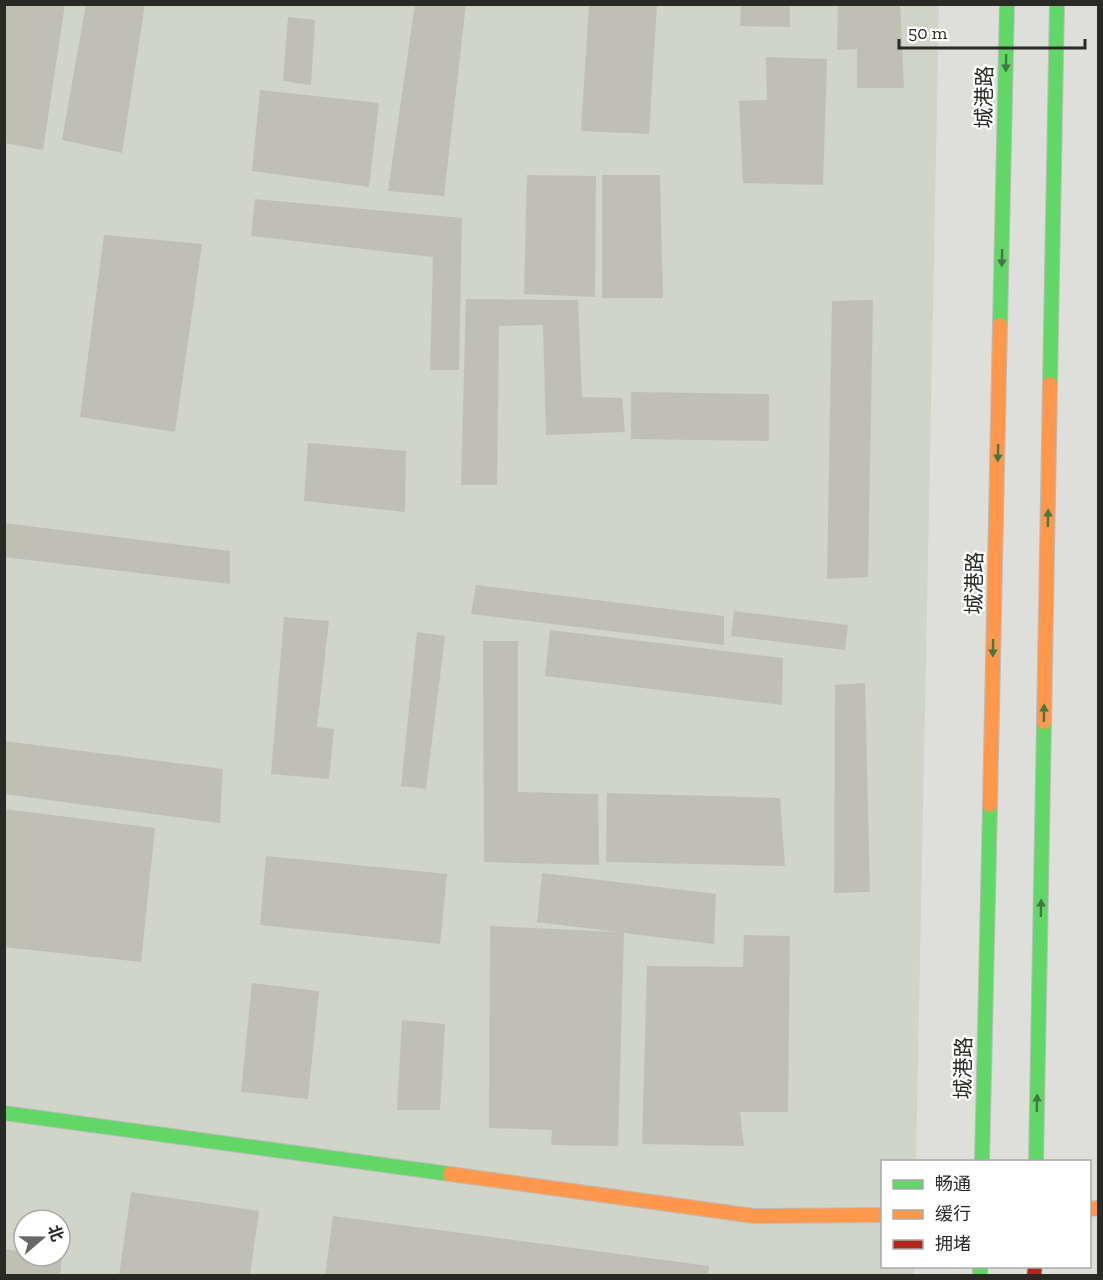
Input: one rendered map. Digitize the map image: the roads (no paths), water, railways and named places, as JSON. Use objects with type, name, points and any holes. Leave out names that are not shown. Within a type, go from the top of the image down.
[{"type":"main road","name":"城港路","points":[[982,1160],[1008,4]]},
{"type":"main road","points":[[1036,1160],[1057,4]]},
{"type":"main road","points":[[4,1113],[754,1216],[881,1215]]}]
